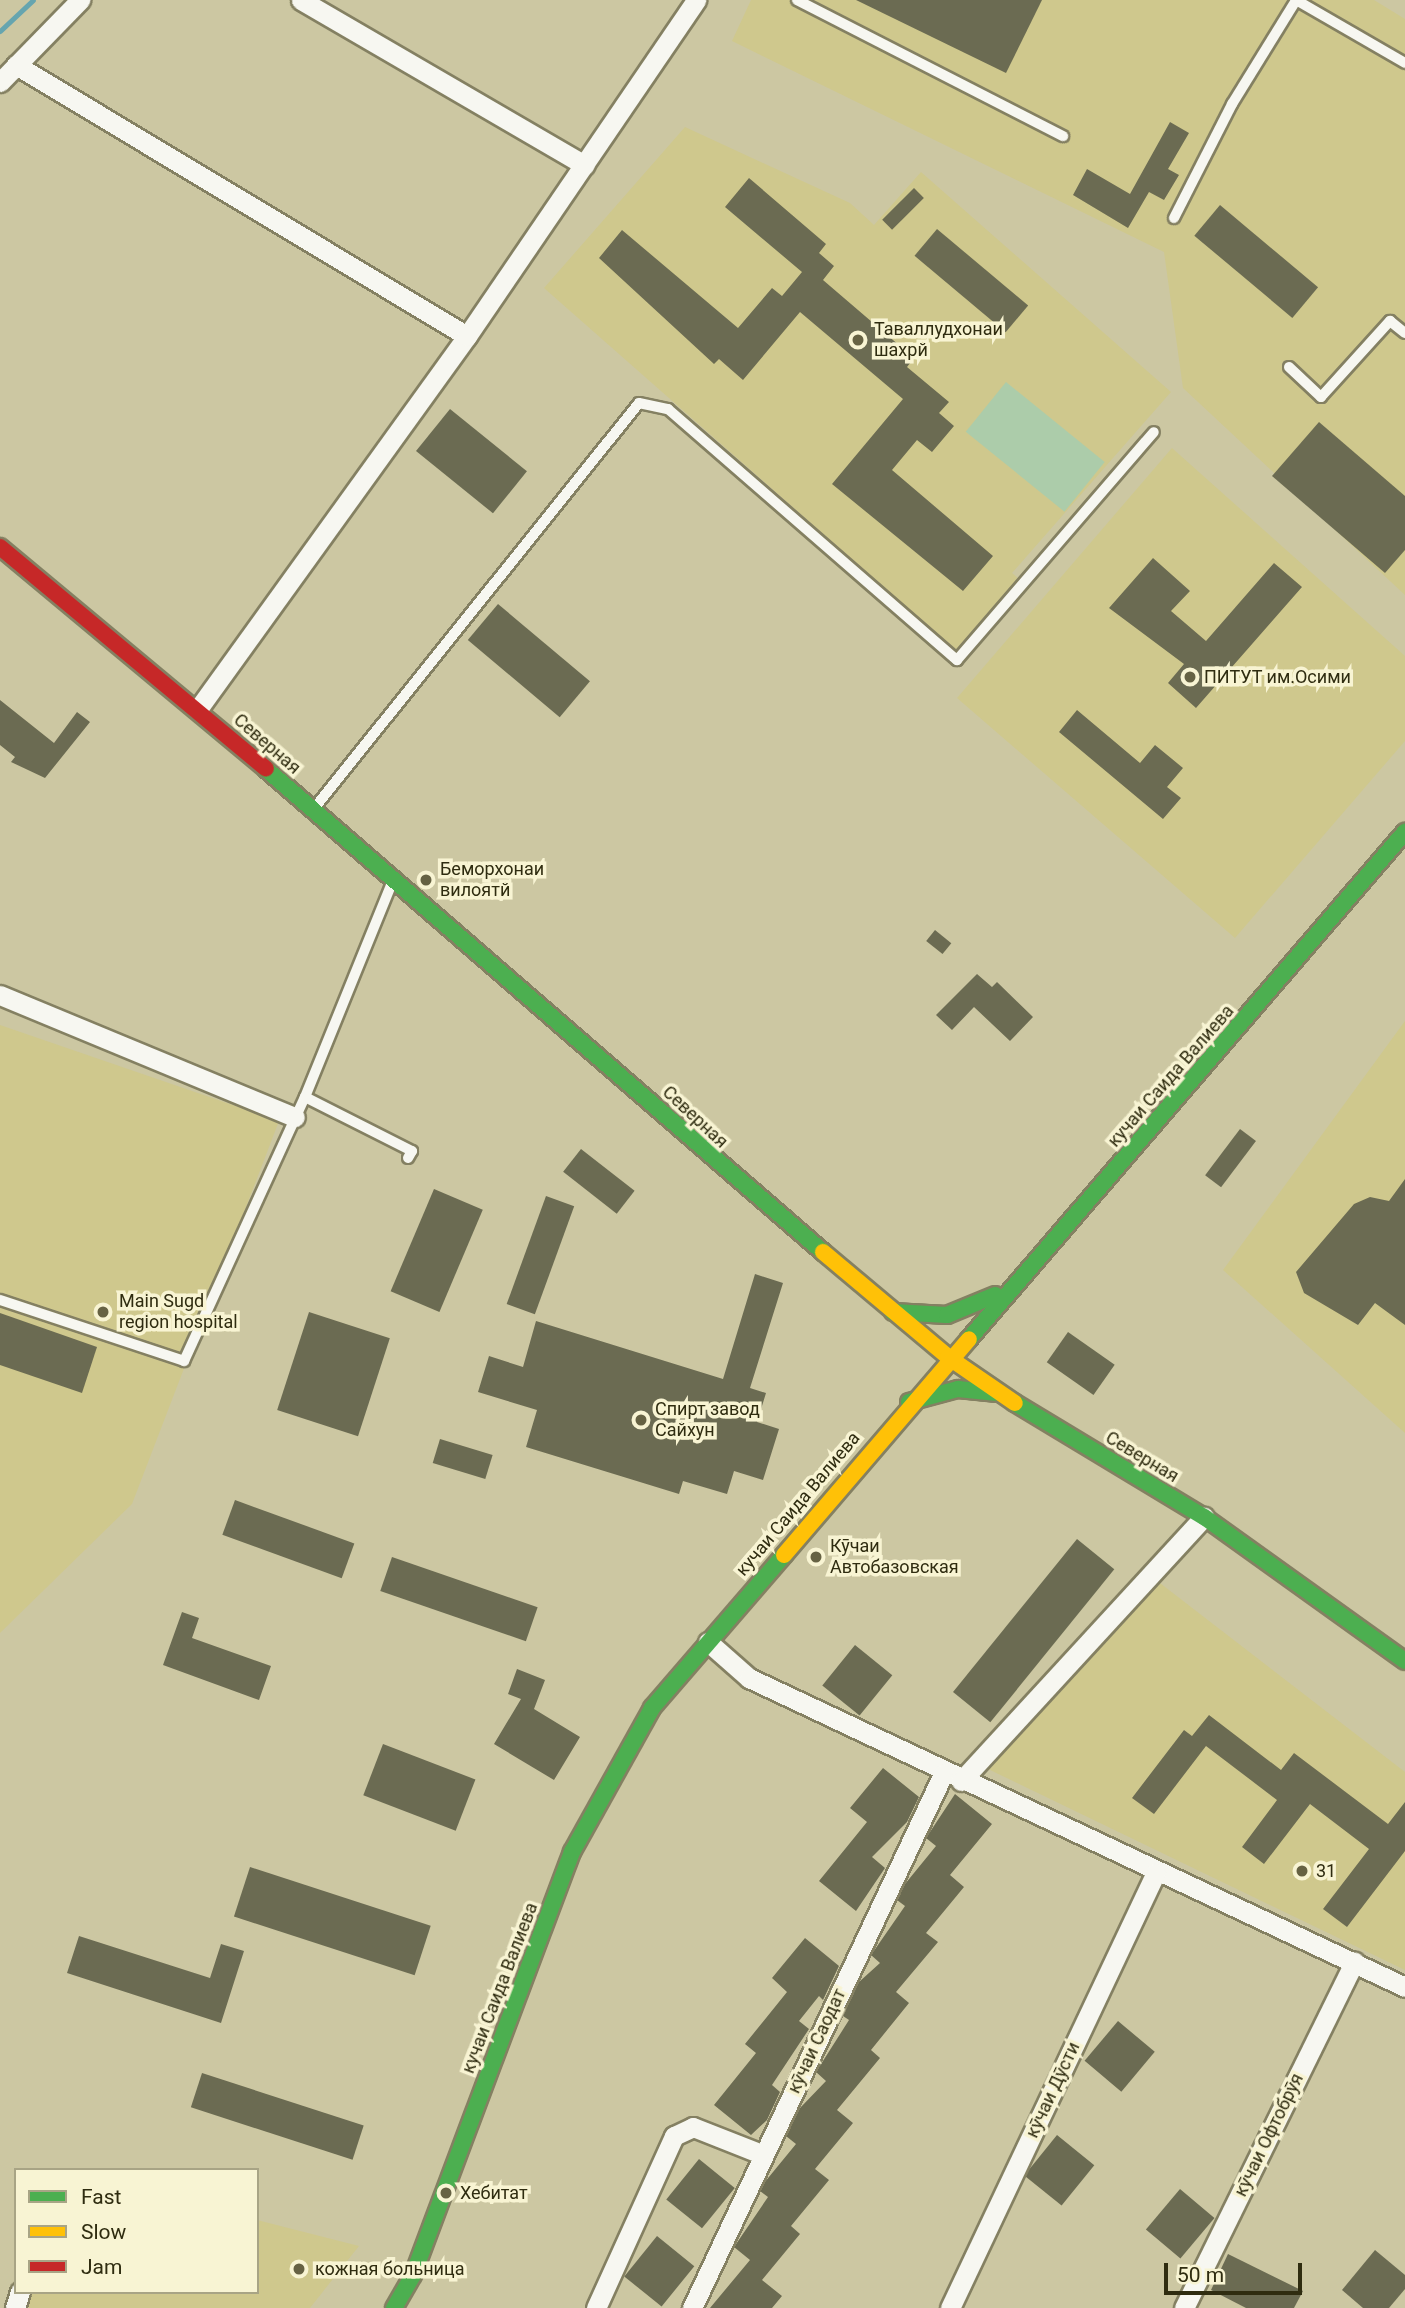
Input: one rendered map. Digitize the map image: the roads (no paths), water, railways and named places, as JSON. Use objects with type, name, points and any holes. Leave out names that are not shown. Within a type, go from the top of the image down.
[{"type":"main road","name":"Северная","points":[[0,547],[198,709],[395,877],[948,1357],[1000,1394],[1204,1517],[1405,1661]]},
{"type":"main road","name":"кучаи Саида Валиева","points":[[394,2308],[413,2275],[572,1852],[652,1708],[909,1402],[1405,832]]},
{"type":"main road","points":[[893,1312],[959,1313],[1010,1287]]},
{"type":"main road","points":[[909,1402],[958,1389],[1000,1394]]},
{"type":"street","points":[[0,82],[80,0]]},
{"type":"street","points":[[301,0],[584,165]]},
{"type":"street","points":[[198,709],[467,336],[692,2]]},
{"type":"street","points":[[16,65],[467,336]]},
{"type":"street","points":[[0,995],[295,1118]]},
{"type":"street","name":"кӯчаи Саодат","points":[[692,2308],[764,2155],[952,1777],[1204,1517]]},
{"type":"street","points":[[708,1642],[749,1678],[952,1777],[1405,1987]]},
{"type":"street","name":"кӯчаи Дӯсти","points":[[950,2308],[1156,1873]]},
{"type":"street","name":"кӯчаи Офтобрӯя","points":[[1184,2308],[1354,1962]]},
{"type":"street","points":[[596,2308],[674,2136],[693,2127],[764,2155]]},
{"type":"lane","points":[[797,0],[1063,136]]},
{"type":"lane","points":[[1174,218],[1232,104],[1295,1],[1405,63]]},
{"type":"lane","points":[[1289,367],[1321,397],[1391,321],[1405,333]]},
{"type":"lane","points":[[313,809],[639,403],[668,409],[957,660],[1154,432]]},
{"type":"lane","points":[[0,1300],[184,1361],[305,1097],[395,877]]},
{"type":"lane","points":[[305,1097],[412,1151],[408,1158]]},
{"type":"waterway","points":[[0,31],[33,0]]},
{"type":"place","name":"Таваллудхонаи шахрй","points":[[858,340]]},
{"type":"place","name":"ПИТУТ им.Осими","points":[[1190,677]]},
{"type":"place","name":"Беморхонаи вилоятй","points":[[426,880]]},
{"type":"place","name":"Main Sugd region hospital","points":[[103,1312]]},
{"type":"place","name":"Спирт завод Сайхун","points":[[641,1420]]},
{"type":"place","name":"Кӯчаи Автобазовская","points":[[816,1557]]},
{"type":"place","name":"31","points":[[1302,1871]]},
{"type":"place","name":"Хебитат","points":[[446,2193]]},
{"type":"place","name":"кожная больница","points":[[299,2269]]}]
